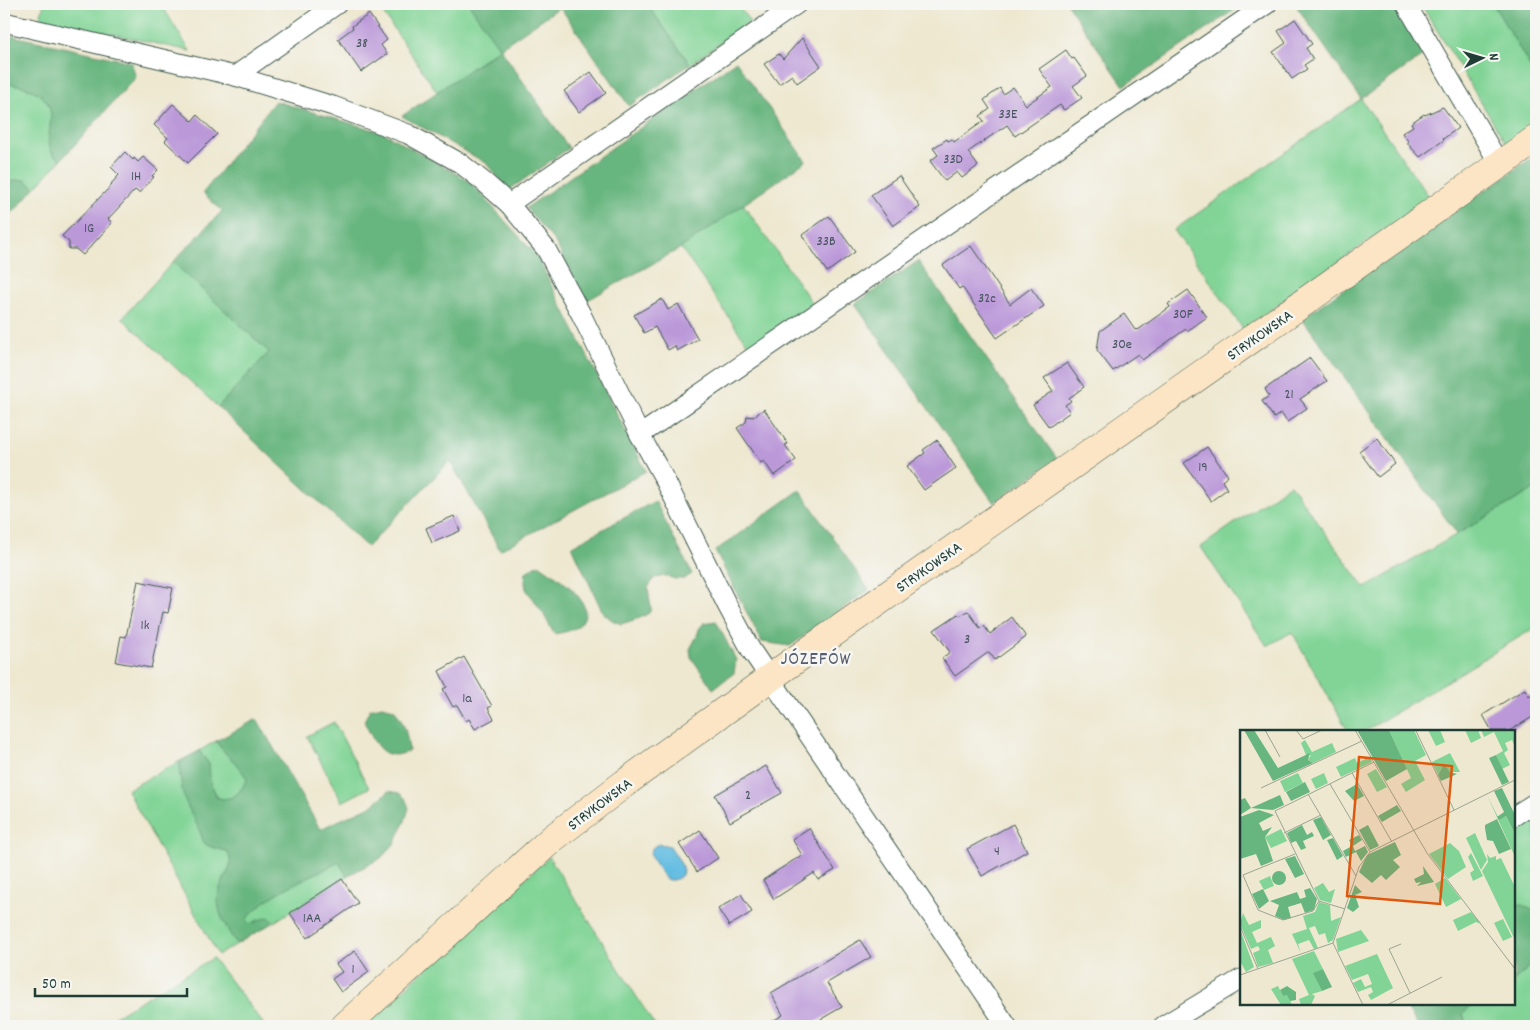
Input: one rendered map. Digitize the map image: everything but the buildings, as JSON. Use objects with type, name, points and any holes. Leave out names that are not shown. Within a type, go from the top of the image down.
[{"type":"street","points":[[235,76],[337,4]]},
{"type":"street","points":[[509,204],[797,4]]},
{"type":"street","points":[[640,435],[1267,4]]},
{"type":"street","points":[[1406,4],[1500,165]]},
{"type":"street","points":[[4,22],[235,76],[333,106],[408,134],[460,163],[509,204],[546,249],[582,314],[640,435],[751,650],[1007,1026]]},
{"type":"street","name":"STRYKOWSKA","points":[[345,1026],[553,838],[625,783],[771,677],[1536,139]]},
{"type":"street","points":[[1515,815],[1536,802]]},
{"type":"street","points":[[1163,1026],[1240,980]]},
{"type":"green space","points":[[44,4],[161,4],[190,51],[40,18]]},
{"type":"green space","points":[[377,4],[469,4],[500,48],[437,92]]},
{"type":"green space","points":[[469,4],[558,4],[560,6],[564,4],[647,4],[690,64],[629,106],[560,7],[500,48],[569,148],[509,190],[486,163],[402,116],[500,49]]},
{"type":"green space","points":[[647,4],[737,4],[750,22],[690,64]]},
{"type":"green space","points":[[1067,4],[1243,4],[1124,86]]},
{"type":"green space","points":[[1295,4],[1393,4],[1424,55],[1361,99]]},
{"type":"green space","points":[[1421,4],[1493,4],[1536,76],[1536,125],[1507,145]]},
{"type":"green space","points":[[1493,4],[1536,4],[1536,76]]},
{"type":"green space","points":[[4,34],[131,62],[136,77],[61,160],[50,148],[51,116],[50,108],[46,101],[35,91],[4,83]]},
{"type":"green space","points":[[736,61],[806,161],[681,248],[586,301],[555,242],[526,208]]},
{"type":"green space","points":[[4,83],[35,91],[46,101],[50,108],[50,148],[61,160],[35,188],[25,180],[9,182],[4,186]]},
{"type":"green space","points":[[1361,99],[1430,198],[1243,329],[1174,230]]},
{"type":"green space","points":[[275,101],[384,133],[469,181],[536,255],[646,471],[500,550],[450,461],[367,547],[218,407],[269,352],[173,262],[222,211],[203,193]]},
{"type":"green space","points":[[1536,155],[1536,488],[1457,534],[1302,318]]},
{"type":"green space","points":[[25,180],[35,188],[4,222],[4,186],[8,182]]},
{"type":"green space","points":[[743,204],[813,304],[750,348],[681,248]]},
{"type":"green space","points":[[918,261],[1057,459],[994,503],[855,304]]},
{"type":"green space","points":[[173,262],[269,352],[218,407],[122,318]]},
{"type":"green space","points":[[1290,484],[1365,588],[1536,488],[1536,627],[1367,730],[1347,730],[1292,632],[1267,646],[1201,547]]},
{"type":"green space","points":[[800,490],[869,590],[790,646],[762,642],[715,551]]},
{"type":"green space","points":[[655,501],[692,574],[684,579],[666,576],[654,578],[648,588],[651,609],[649,613],[621,624],[603,613],[572,546]]},
{"type":"green space","points":[[539,564],[570,587],[582,603],[585,610],[584,618],[575,628],[554,634],[543,613],[526,589],[526,572]]},
{"type":"green space","points":[[716,621],[736,660],[734,673],[713,689],[691,657],[690,649],[699,629],[704,623]]},
{"type":"green space","points":[[382,706],[394,709],[398,715],[405,729],[409,751],[392,755],[386,753],[380,749],[371,736],[364,721],[370,709]]},
{"type":"green space","points":[[257,719],[320,829],[371,806],[389,791],[399,793],[405,798],[409,808],[395,843],[381,858],[347,876],[339,862],[276,894],[264,902],[246,920],[250,924],[267,917],[274,922],[237,944],[220,913],[218,899],[219,892],[230,867],[230,857],[227,851],[204,843],[182,790],[180,761],[199,751],[209,764],[210,782],[217,798],[223,799],[236,795],[247,779],[216,741]]},
{"type":"green space","points":[[334,722],[369,788],[342,802],[307,736]]},
{"type":"green space","points":[[216,741],[247,779],[236,795],[224,799],[218,798],[210,782],[209,764],[199,751]]},
{"type":"green space","points":[[180,761],[180,777],[204,842],[211,847],[227,851],[230,857],[230,867],[219,892],[218,899],[220,913],[237,944],[218,955],[127,790]]},
{"type":"green space","points":[[1536,815],[1536,914],[1528,907],[1515,903],[1515,827]]},
{"type":"green space","points":[[549,857],[655,1026],[363,1026]]},
{"type":"green space","points":[[339,862],[347,876],[274,922],[270,918],[258,920],[250,924],[246,920],[255,910],[276,894]]},
{"type":"green space","points":[[1515,903],[1528,907],[1536,914],[1536,959],[1534,963],[1515,979]]},
{"type":"green space","points":[[213,958],[265,1026],[98,1026]]},
{"type":"green space","points":[[1536,959],[1536,1026],[1467,1026],[1463,1014],[1472,1005],[1515,1005],[1515,979],[1534,963]]},
{"type":"green space","points":[[1405,1005],[1472,1005],[1463,1014],[1467,1026],[1418,1026]]},
{"type":"water","points":[[660,844],[670,846],[681,864],[683,873],[681,877],[672,880],[666,879],[651,857],[650,851],[652,848]]},
{"type":"district","name":"JÓZEFÓW","points":[[816,657]]}]
